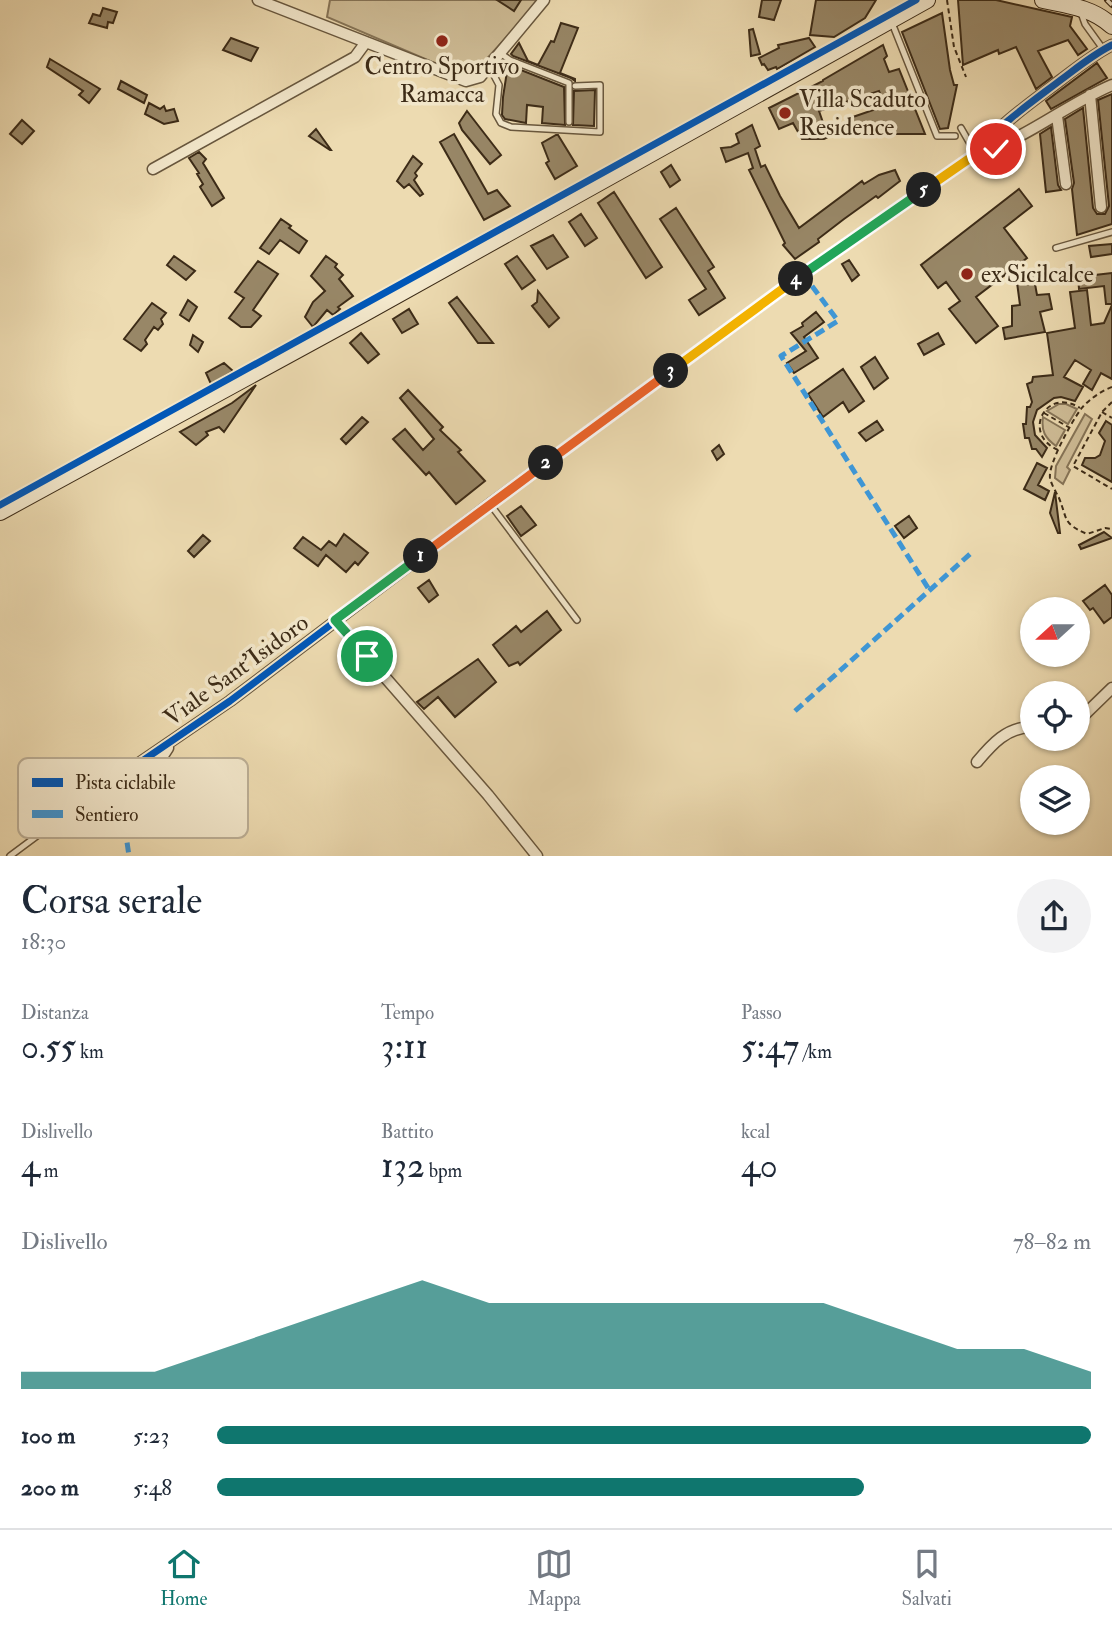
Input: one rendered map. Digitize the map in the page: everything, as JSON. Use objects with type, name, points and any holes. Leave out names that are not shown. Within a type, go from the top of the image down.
[{"type":"street","points":[[258,0],[466,81],[480,77],[544,0]]},
{"type":"street","points":[[0,512],[927,0]]},
{"type":"street","points":[[1043,0],[1079,7],[1097,14],[1112,26]]},
{"type":"street","points":[[153,169],[355,57],[366,43]]},
{"type":"street","name":"Viale Sant'Isidoro","points":[[147,758],[230,701],[490,504],[803,274],[976,154],[990,136],[1108,47]]},
{"type":"street","name":"Viale Sant'Isidoro","points":[[976,154],[996,149],[1112,85]]},
{"type":"street","points":[[1090,96],[1101,207]]},
{"type":"street","points":[[1032,102],[1045,121]]},
{"type":"street","points":[[1057,116],[1066,184]]},
{"type":"street","points":[[335,620],[488,795],[537,856]]},
{"type":"street","points":[[1090,709],[1112,688]]},
{"type":"street","points":[[977,762],[996,741],[1011,730],[1020,729]]},
{"type":"street","name":"Viale Sant'Isidoro","points":[[161,758],[175,739]]},
{"type":"lane","points":[[1079,7],[1085,23],[1108,47]]},
{"type":"lane","points":[[891,20],[937,136],[955,136]]},
{"type":"lane","points":[[500,53],[510,60],[569,83],[569,122]]},
{"type":"lane","points":[[489,66],[499,85],[496,114],[501,123],[511,127],[600,132],[600,85],[577,87]]},
{"type":"lane","points":[[961,128],[976,154]]},
{"type":"lane","points":[[1056,248],[1112,232]]},
{"type":"lane","points":[[490,504],[577,620]]},
{"type":"lane","points":[[10,856],[34,838]]},
{"type":"path","points":[[947,0],[954,47],[966,77]]},
{"type":"path","points":[[1112,387],[1081,408],[1053,462],[1050,477],[1061,504],[1063,518],[1087,534],[1105,528],[1112,529]]},
{"type":"path","points":[[1059,450],[1043,439],[1039,429],[1044,413],[1053,404],[1063,401],[1081,408]]},
{"type":"path","points":[[1112,402],[1102,412],[1073,466],[1112,489]]},
{"type":"path","points":[[1102,412],[1112,418]]},
{"type":"path","points":[[1044,413],[1071,428]]},
{"type":"shaded area","name":"Centro Sportivo Ramacca","points":[[330,0],[537,0],[472,75],[465,76],[327,17]]},
{"type":"shaded area","points":[[1059,404],[1077,409],[1068,424],[1047,411]]},
{"type":"shaded area","points":[[1085,414],[1092,419],[1067,467],[1070,470],[1063,484],[1055,478],[1056,466]]},
{"type":"shaded area","points":[[1043,417],[1065,430],[1056,446],[1045,434]]},
{"type":"building","points":[[497,0],[521,0],[514,11]]},
{"type":"building","points":[[762,0],[781,0],[774,20],[759,17]]},
{"type":"building","points":[[816,0],[876,0],[865,18],[834,37],[810,35]]},
{"type":"building","points":[[958,0],[996,0],[1072,17],[1070,26],[1087,49],[1078,55],[1068,40],[1038,51],[1052,77],[1036,89],[1016,47],[999,54],[998,50],[963,65]]},
{"type":"building","points":[[103,8],[117,12],[113,23],[108,22],[107,28],[89,23],[93,14],[100,16]]},
{"type":"building","points":[[942,13],[950,70],[954,85],[957,85],[948,128],[940,129],[902,32]]},
{"type":"building","points":[[561,23],[578,28],[560,73],[575,81],[511,54],[519,43],[528,61],[538,65],[551,41],[554,42]]},
{"type":"building","points":[[753,29],[760,54],[751,56],[749,30]]},
{"type":"building","points":[[231,38],[258,48],[251,61],[223,50]]},
{"type":"building","points":[[809,38],[815,47],[777,69],[768,70],[762,65],[759,58],[779,48],[778,45]]},
{"type":"building","points":[[883,45],[889,72],[899,69],[925,134],[855,134],[850,118],[885,106],[879,91],[819,111],[828,137],[824,139],[802,139],[793,123],[779,129],[769,108],[823,81]]},
{"type":"building","points":[[50,59],[100,89],[89,103],[79,95],[83,91],[47,67]]},
{"type":"building","points":[[1097,63],[1107,78],[1051,109],[1046,101]]},
{"type":"building","points":[[508,65],[564,87],[565,125],[542,123],[543,107],[527,105],[526,123],[505,119],[502,115],[503,97]]},
{"type":"building","points":[[121,81],[147,95],[144,103],[118,89]]},
{"type":"building","points":[[595,90],[594,126],[573,125],[574,91]]},
{"type":"building","points":[[1112,94],[1112,224],[1077,235],[1072,189],[1074,183],[1065,119],[1083,108],[1093,208],[1097,214],[1105,214],[1109,206],[1098,100]]},
{"type":"building","points":[[149,103],[160,109],[164,106],[166,111],[174,109],[178,121],[164,124],[145,114]]},
{"type":"building","points":[[467,111],[501,155],[490,164],[462,130],[459,123]]},
{"type":"building","points":[[22,120],[34,131],[22,144],[10,134]]},
{"type":"building","points":[[752,125],[760,146],[755,149],[761,167],[765,165],[799,228],[862,181],[864,184],[895,170],[900,181],[844,219],[795,259],[783,245],[785,243],[749,170],[753,168],[748,153],[726,162],[721,148],[739,143],[736,134]]},
{"type":"building","points":[[1051,127],[1058,185],[1061,190],[1046,192],[1040,134]]},
{"type":"building","points":[[316,129],[331,150],[309,136]]},
{"type":"building","points":[[454,134],[488,194],[497,190],[510,206],[484,220],[440,142]]},
{"type":"building","points":[[556,135],[577,166],[555,179],[546,163],[549,161],[542,143]]},
{"type":"building","points":[[199,152],[206,159],[203,163],[224,198],[212,206],[200,187],[203,184],[197,174],[199,173],[189,158]]},
{"type":"building","points":[[413,156],[422,164],[415,173],[417,176],[414,180],[423,194],[420,196],[409,184],[404,188],[397,181]]},
{"type":"building","points":[[671,165],[680,180],[670,187],[661,172]]},
{"type":"building","name":"ex Sicilcalce","points":[[1019,189],[1032,206],[1004,228],[1027,258],[976,297],[998,326],[976,343],[949,309],[960,301],[946,282],[938,288],[921,265]]},
{"type":"building","points":[[614,192],[662,267],[646,278],[598,203]]},
{"type":"building","points":[[676,208],[714,267],[708,271],[725,298],[699,315],[689,300],[706,289],[660,219]]},
{"type":"building","points":[[581,214],[597,238],[585,246],[569,222]]},
{"type":"building","points":[[281,219],[307,241],[299,253],[280,240],[269,254],[260,248]]},
{"type":"building","points":[[553,235],[568,257],[547,269],[531,246]]},
{"type":"building","points":[[1112,244],[1112,254],[1091,257],[1089,246]]},
{"type":"building","points":[[174,256],[195,271],[186,280],[167,265]]},
{"type":"building","points":[[326,256],[337,264],[335,267],[343,275],[339,279],[353,296],[338,307],[340,309],[333,315],[327,310],[313,327],[305,317],[313,302],[325,291],[311,276]]},
{"type":"building","points":[[517,256],[535,280],[522,289],[505,264]]},
{"type":"building","points":[[849,260],[859,275],[852,281],[842,264]]},
{"type":"building","points":[[258,261],[278,274],[253,310],[261,316],[251,327],[241,327],[229,318],[244,298],[235,292]]},
{"type":"building","points":[[1033,273],[1037,295],[1049,294],[1052,309],[1040,312],[1045,332],[1005,339],[1003,328],[1012,326],[1012,306],[1020,305],[1016,275]]},
{"type":"building","points":[[1112,273],[1112,304],[1106,304],[1104,286],[1079,289],[1078,277]]},
{"type":"building","points":[[1087,290],[1091,325],[1104,323],[1112,305],[1112,379],[1101,373],[1092,390],[1083,384],[1091,370],[1075,360],[1064,377],[1083,387],[1075,401],[1054,398],[1037,410],[1033,422],[1035,435],[1047,448],[1042,457],[1036,449],[1032,449],[1029,438],[1025,438],[1023,424],[1026,424],[1027,407],[1030,407],[1032,402],[1027,384],[1032,382],[1033,377],[1053,375],[1047,333],[1075,328],[1070,292]]},
{"type":"building","points":[[538,291],[559,318],[549,327],[532,306],[537,302]]},
{"type":"building","points":[[457,297],[493,343],[478,343],[449,303]]},
{"type":"building","points":[[188,300],[197,307],[189,321],[180,315]]},
{"type":"building","points":[[152,303],[166,313],[161,319],[163,324],[158,330],[154,327],[141,351],[124,339]]},
{"type":"building","points":[[409,309],[418,324],[402,333],[393,319]]},
{"type":"building","points":[[816,312],[824,322],[804,337],[818,358],[794,373],[787,363],[806,351],[791,333],[803,326],[802,323]]},
{"type":"building","points":[[361,333],[379,354],[368,363],[350,343]]},
{"type":"building","points":[[938,333],[944,344],[924,355],[918,344]]},
{"type":"building","points":[[193,335],[203,342],[198,352],[190,345]]},
{"type":"building","points":[[875,357],[888,378],[874,389],[861,367]]},
{"type":"building","points":[[224,363],[233,371],[211,384],[206,373]]},
{"type":"building","points":[[843,369],[864,401],[849,412],[843,402],[823,417],[808,394]]},
{"type":"building","points":[[256,385],[224,432],[219,427],[206,432],[208,435],[196,445],[180,432],[232,403]]},
{"type":"building","points":[[408,390],[443,427],[440,430],[461,450],[458,452],[485,481],[456,504],[429,472],[426,475],[393,439],[405,429],[423,450],[434,439],[400,398]]},
{"type":"building","points":[[362,417],[368,422],[346,444],[341,439]]},
{"type":"building","points":[[877,421],[883,430],[866,441],[859,433]]},
{"type":"building","points":[[1106,421],[1112,425],[1112,482],[1082,465],[1085,458],[1100,455],[1105,441],[1099,433]]},
{"type":"building","points":[[719,445],[724,454],[717,460],[712,451]]},
{"type":"building","points":[[1037,463],[1047,468],[1038,485],[1049,491],[1045,500],[1024,489]]},
{"type":"building","points":[[1055,492],[1060,533],[1050,513]]},
{"type":"building","points":[[521,506],[536,525],[521,536],[507,516]]},
{"type":"building","points":[[909,516],[917,528],[904,538],[895,526]]},
{"type":"building","points":[[1104,532],[1112,538],[1081,549],[1079,545]]},
{"type":"building","points":[[344,534],[368,553],[358,565],[355,562],[346,572],[326,555],[318,566],[294,548],[303,537],[321,550],[329,541],[336,546]]},
{"type":"building","points":[[203,535],[210,541],[194,557],[188,551]]},
{"type":"building","points":[[429,580],[438,595],[429,602],[418,588]]},
{"type":"building","points":[[1105,585],[1112,595],[1112,617],[1104,623],[1093,608],[1090,610],[1088,597]]},
{"type":"building","points":[[547,611],[561,630],[520,665],[518,662],[509,666],[493,645],[516,626],[521,632]]},
{"type":"building","points":[[478,659],[496,682],[455,717],[438,697],[424,709],[417,702]]},
{"type":"railway","points":[[1107,0],[1112,5]]},
{"type":"marked path","points":[[803,274],[838,321],[781,356],[930,591]]},
{"type":"marked path","points":[[795,711],[970,554]]},
{"type":"marked path","points":[[126,838],[129,856]]},
{"type":"cycle path","points":[[0,505],[916,0]]},
{"type":"cycle path","points":[[147,758],[230,701],[490,504],[803,274],[976,154],[1016,114],[1086,61],[1112,45]]},
{"type":"place","name":"Centro Sportivo Ramacca","points":[[442,41]]},
{"type":"place","name":"Villa Scaduto Residence","points":[[785,113]]},
{"type":"place","name":"ex Sicilcalce","points":[[967,274]]},
{"type":"route","points":[[367,656],[335,620],[803,274],[976,154],[996,149]]}]
